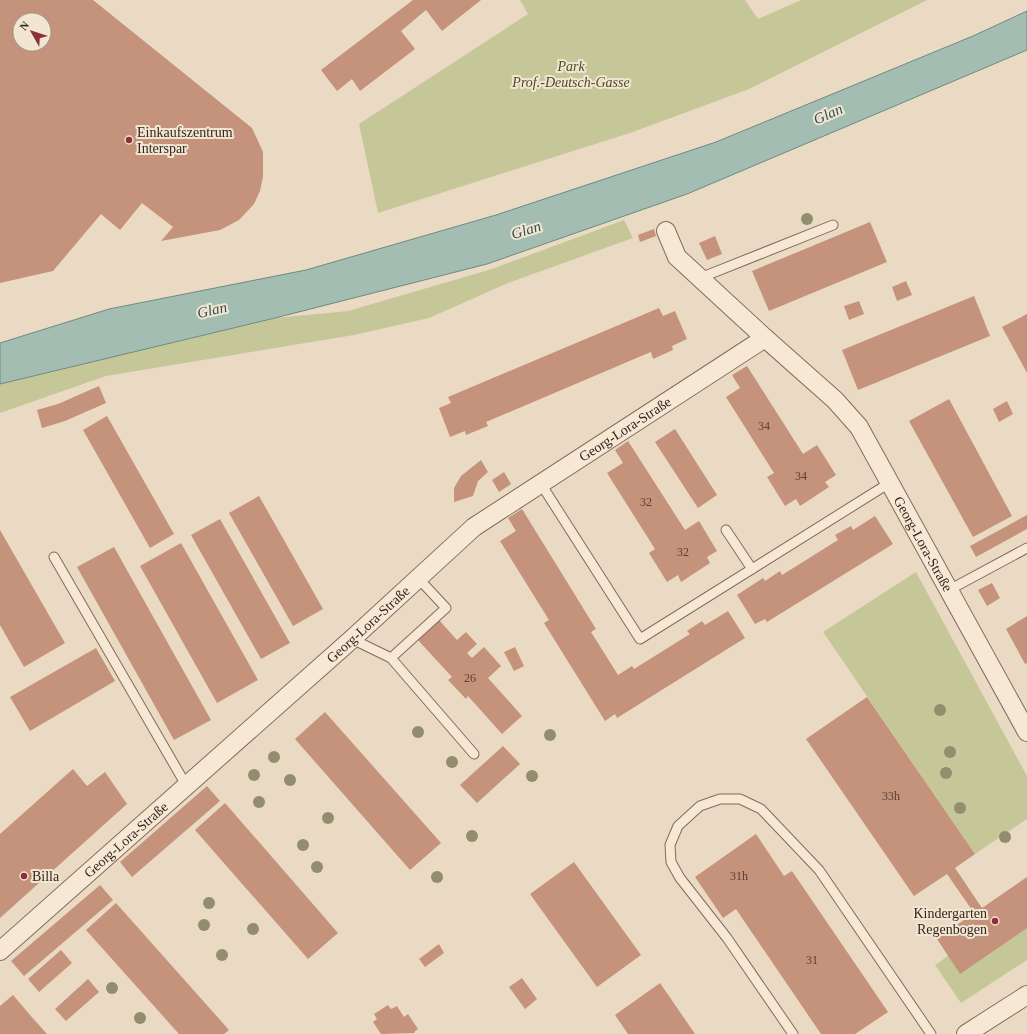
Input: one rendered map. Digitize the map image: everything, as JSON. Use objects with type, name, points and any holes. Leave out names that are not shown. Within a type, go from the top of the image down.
[{"type":"street","name":"Georg-Lora-Straße","points":[[666,231],[677,257],[848,412],[859,427],[1027,732]]},
{"type":"street","name":"Georg-Lora-Straße","points":[[0,951],[352,639],[474,527],[765,338]]},
{"type":"street","points":[[966,1034],[1027,995]]},
{"type":"lane","points":[[700,278],[833,225]]},
{"type":"lane","points":[[541,484],[640,639],[890,482]]},
{"type":"lane","points":[[726,530],[752,569]]},
{"type":"lane","points":[[949,590],[1027,548]]},
{"type":"lane","points":[[54,557],[186,786]]},
{"type":"lane","points":[[390,658],[446,608],[418,578]]},
{"type":"lane","points":[[352,639],[390,658],[474,754]]},
{"type":"lane","points":[[793,1034],[727,938],[680,878],[671,862],[670,845],[678,826],[700,806],[720,799],[740,799],[761,809],[819,870],[931,1034]]},
{"type":"green space","name":"Park Prof.-Deutsch-Gasse","points":[[520,0],[745,0],[758,19],[801,0],[927,0],[749,89],[633,132],[378,213],[359,124],[528,14]]},
{"type":"green space","points":[[624,220],[633,238],[508,283],[429,318],[354,335],[106,376],[0,413],[0,384],[275,318],[348,311],[492,269]]},
{"type":"green space","points":[[916,572],[1027,776],[1027,819],[975,854],[823,632]]},
{"type":"green space","points":[[1027,928],[1027,960],[961,1003],[935,965],[948,956]]},
{"type":"water","name":"Glan","points":[[1027,11],[1027,50],[687,194],[487,264],[275,318],[0,384],[0,343],[109,309],[306,270],[496,215],[716,142],[973,36]]},
{"type":"building","name":"Einkaufszentrum Interspar","points":[[0,0],[93,0],[252,128],[263,152],[263,176],[260,191],[254,204],[239,220],[220,230],[161,241],[173,227],[142,203],[120,230],[101,214],[53,271],[0,283]]},
{"type":"building","points":[[413,0],[481,0],[442,31],[426,10],[401,31],[415,49],[360,91],[352,79],[337,91],[321,70]]},
{"type":"building","points":[[870,222],[887,262],[769,311],[752,271]]},
{"type":"building","points":[[654,229],[656,236],[640,242],[638,235]]},
{"type":"building","points":[[715,236],[722,254],[707,260],[699,243]]},
{"type":"building","points":[[906,281],[912,295],[897,301],[892,287]]},
{"type":"building","points":[[974,296],[990,336],[858,390],[842,350]]},
{"type":"building","points":[[859,301],[864,314],[849,320],[844,306]]},
{"type":"building","points":[[659,308],[663,316],[675,311],[687,339],[672,346],[673,350],[653,359],[651,352],[486,422],[488,426],[466,435],[465,431],[450,437],[439,408],[451,403],[448,397]]},
{"type":"building","points":[[1027,314],[1027,373],[1002,327]]},
{"type":"building","points":[[747,366],[803,454],[817,445],[836,475],[825,482],[829,487],[800,506],[796,499],[785,506],[767,477],[774,473],[726,397],[740,388],[732,375]]},
{"type":"building","points":[[99,386],[106,403],[65,421],[42,428],[37,410],[58,404]]},
{"type":"building","points":[[949,399],[1012,516],[973,537],[909,421]]},
{"type":"building","points":[[1007,401],[1013,414],[999,422],[993,409]]},
{"type":"building","points":[[107,416],[174,534],[150,548],[83,430]]},
{"type":"building","points":[[675,429],[717,495],[698,508],[655,442]]},
{"type":"building","points":[[628,441],[685,530],[699,521],[717,551],[707,557],[710,563],[681,582],[678,575],[667,582],[649,553],[655,549],[607,473],[623,463],[615,450]]},
{"type":"building","points":[[481,460],[488,472],[478,481],[473,496],[454,502],[454,488],[461,476]]},
{"type":"building","points":[[504,472],[511,484],[499,492],[492,480]]},
{"type":"building","points":[[259,496],[323,609],[293,626],[229,513]]},
{"type":"building","points":[[522,509],[596,629],[591,632],[618,675],[632,666],[634,669],[690,634],[687,631],[702,621],[705,625],[728,611],[745,638],[617,718],[615,714],[605,721],[544,623],[549,620],[500,541],[516,531],[508,518]]},
{"type":"building","points":[[1027,515],[1027,529],[976,557],[970,546]]},
{"type":"building","points":[[875,516],[893,544],[767,622],[765,619],[755,624],[737,595],[763,578],[765,581],[780,571],[782,575],[838,540],[835,535],[851,526],[853,530]]},
{"type":"building","points":[[220,519],[290,643],[261,659],[191,535]]},
{"type":"building","points":[[0,530],[65,643],[24,667],[0,625]]},
{"type":"building","points":[[181,543],[258,680],[217,703],[140,566]]},
{"type":"building","points":[[114,547],[211,720],[174,740],[77,567]]},
{"type":"building","points":[[992,583],[1000,598],[987,606],[978,590]]},
{"type":"building","points":[[1027,616],[1027,663],[1025,664],[1006,629]]},
{"type":"building","points":[[439,620],[457,640],[466,632],[477,644],[467,653],[472,658],[484,647],[501,666],[488,678],[522,716],[502,734],[468,696],[466,699],[448,680],[452,677],[417,639]]},
{"type":"building","points":[[515,647],[524,666],[514,671],[504,652]]},
{"type":"building","points":[[96,648],[115,681],[30,731],[10,697]]},
{"type":"building","points":[[867,697],[975,854],[955,868],[982,908],[1027,877],[1027,928],[960,974],[937,939],[974,913],[947,874],[914,896],[806,739]]},
{"type":"building","points":[[325,712],[441,843],[410,870],[295,739]]},
{"type":"building","points":[[503,746],[520,764],[477,803],[460,785]]},
{"type":"building","name":"Billa","points":[[73,769],[87,786],[105,772],[127,804],[0,918],[0,834]]},
{"type":"building","points":[[207,786],[220,801],[132,877],[120,862]]},
{"type":"building","points":[[225,803],[338,933],[308,959],[195,830]]},
{"type":"building","points":[[756,834],[784,876],[792,871],[888,1012],[855,1034],[821,1034],[736,909],[723,918],[695,877]]},
{"type":"building","points":[[574,862],[641,955],[597,987],[530,894]]},
{"type":"building","points":[[100,885],[113,900],[24,976],[11,961]]},
{"type":"building","points":[[116,903],[229,1030],[224,1034],[179,1034],[86,930]]},
{"type":"building","points":[[439,944],[444,953],[425,967],[419,959]]},
{"type":"building","points":[[61,950],[72,963],[39,992],[28,979]]},
{"type":"building","points":[[522,978],[537,999],[525,1009],[509,987]]},
{"type":"building","points":[[88,979],[99,992],[66,1021],[55,1009]]},
{"type":"building","points":[[660,983],[695,1034],[628,1034],[615,1015]]},
{"type":"building","points":[[13,995],[47,1034],[0,1034],[0,1006]]},
{"type":"building","points":[[388,1005],[391,1009],[397,1006],[404,1017],[408,1014],[418,1029],[414,1032],[415,1033],[381,1034],[373,1022],[377,1019],[374,1014]]},
{"type":"place","name":"Einkaufszentrum Interspar","points":[[129,140]]},
{"type":"place","name":"Billa","points":[[24,876]]},
{"type":"place","name":"Kindergarten Regenbogen","points":[[995,921]]}]
